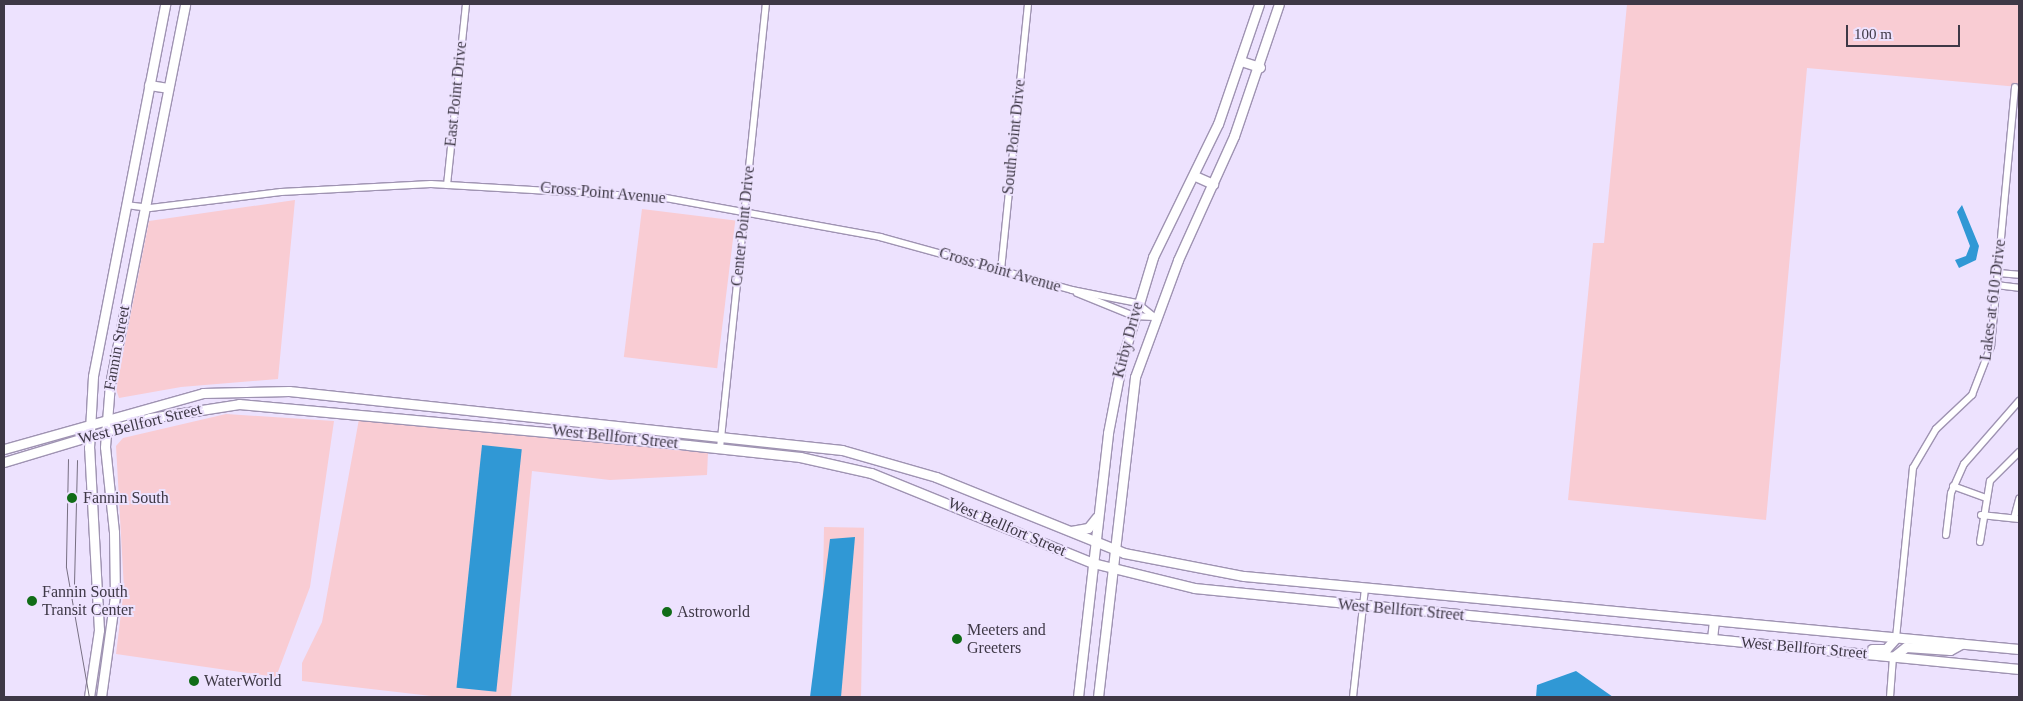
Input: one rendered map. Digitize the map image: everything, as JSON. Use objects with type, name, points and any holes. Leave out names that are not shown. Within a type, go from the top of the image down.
[{"type":"main road","name":"Fannin Street","points":[[89,697],[99,630],[89,423],[101,325],[166,4]]},
{"type":"main road","name":"Fannin Street","points":[[101,697],[113,623],[116,568],[106,418],[144,208],[184,4]]},
{"type":"main road","name":"Kirby Drive","points":[[1078,697],[1110,416],[1137,303],[1153,257],[1195,176],[1241,61],[1259,4]]},
{"type":"main road","name":"Kirby Drive","points":[[1098,697],[1135,377],[1154,317],[1213,184],[1260,67],[1279,4]]},
{"type":"main road","points":[[1241,61],[1260,67]]},
{"type":"main road","points":[[149,85],[168,88]]},
{"type":"main road","points":[[1195,176],[1213,184]]},
{"type":"main road","name":"West Bellfort Street","points":[[4,449],[106,418],[203,393],[247,390],[722,435],[842,450],[936,477],[1114,550],[1168,565],[1244,576],[1365,588],[2019,649]]},
{"type":"main road","name":"West Bellfort Street","points":[[4,462],[106,430],[200,407],[288,405],[720,448],[837,464],[931,494],[1093,563],[1240,594],[2019,669]]},
{"type":"main road","points":[[931,494],[936,477]]},
{"type":"main road","points":[[1066,531],[1088,528],[1099,512]]},
{"type":"main road","points":[[1240,594],[1244,576]]},
{"type":"main road","points":[[1493,618],[1495,600]]},
{"type":"main road","points":[[1601,629],[1603,610]]},
{"type":"main road","points":[[1712,639],[1714,620]]},
{"type":"main road","points":[[1844,652],[1849,647],[1886,649],[1896,638]]},
{"type":"main road","points":[[1893,656],[1906,647],[1950,650],[1961,644]]},
{"type":"street","name":"East Point Drive","points":[[446,185],[466,4]]},
{"type":"street","name":"Center Point Drive","points":[[720,448],[766,4]]},
{"type":"street","name":"South Point Drive","points":[[1001,270],[1028,4]]},
{"type":"street","name":"Lakes at 610 Drive","points":[[1896,638],[1913,468],[1922,447],[1972,395],[1984,373],[1998,273],[2015,87]]},
{"type":"street","name":"Cross Point Avenue","points":[[126,205],[144,208],[281,192],[446,185],[581,190],[745,209],[880,237],[1072,290],[1137,303],[1154,317]]},
{"type":"street","points":[[1998,273],[2019,275]]},
{"type":"street","points":[[1996,285],[2019,288]]},
{"type":"street","name":"Cross Point Avenue","points":[[1072,290],[1134,316],[1154,317]]},
{"type":"street","points":[[1946,535],[1953,486],[1972,452],[2019,401]]},
{"type":"street","points":[[1980,542],[1981,515],[1984,497],[1990,481],[2019,452]]},
{"type":"street","points":[[1953,486],[1984,497]]},
{"type":"street","points":[[1981,515],[2017,519],[2019,499]]},
{"type":"street","points":[[1353,697],[1365,588]]},
{"type":"street","points":[[1890,697],[1893,656]]},
{"type":"shaded area","points":[[1627,4],[2019,4],[2019,87],[1807,68],[1766,520],[1568,500],[1593,243],[1604,243]]},
{"type":"shaded area","points":[[295,200],[278,379],[181,387],[119,398],[116,389],[149,221]]},
{"type":"shaded area","points":[[642,209],[735,220],[717,368],[624,357]]},
{"type":"shaded area","points":[[226,414],[334,421],[310,587],[276,677],[116,654],[124,589],[116,446],[123,438]]},
{"type":"shaded area","points":[[359,419],[708,453],[707,475],[610,480],[532,471],[511,697],[440,697],[302,681],[302,663],[322,622]]},
{"type":"shaded area","points":[[824,527],[864,528],[861,697],[821,697]]},
{"type":"water","points":[[1962,205],[1979,246],[1976,260],[1959,268],[1955,260],[1966,256],[1970,246],[1957,212]]},
{"type":"water","points":[[482,445],[522,449],[496,692],[456,688]]},
{"type":"water","points":[[855,537],[841,697],[810,697],[830,539]]},
{"type":"water","points":[[1576,671],[1613,697],[1536,697],[1537,685]]},
{"type":"tram line","points":[[68,459],[66,567],[89,697]]},
{"type":"tram line","points":[[74,584],[77,460]]},
{"type":"place","name":"Fannin South","points":[[72,498]]},
{"type":"place","name":"Fannin South Transit Center","points":[[32,601]]},
{"type":"place","name":"Astroworld","points":[[667,612]]},
{"type":"place","name":"Meeters and Greeters","points":[[957,639]]},
{"type":"place","name":"WaterWorld","points":[[194,681]]}]
